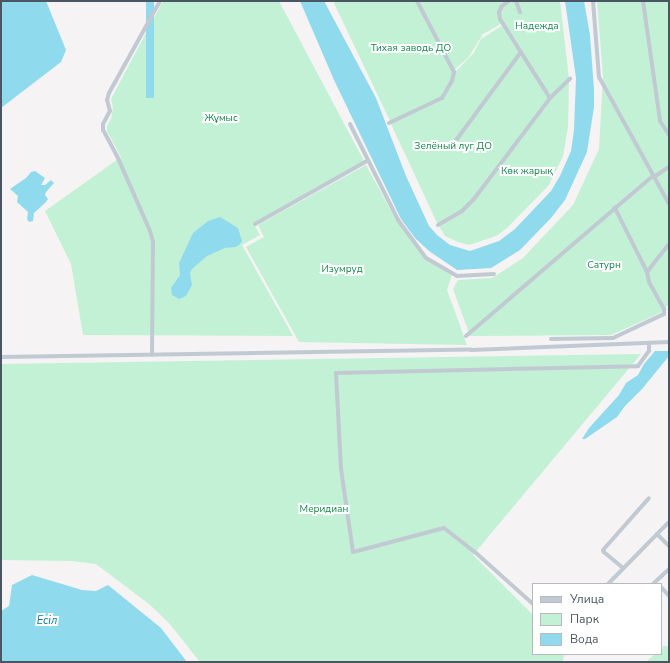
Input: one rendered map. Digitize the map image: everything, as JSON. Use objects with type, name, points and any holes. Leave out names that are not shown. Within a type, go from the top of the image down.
[{"type":"street","points":[[152,355],[153,242],[150,230],[117,156],[103,130],[103,124],[110,111],[107,100],[109,93],[160,1]]},
{"type":"street","points":[[389,123],[442,98],[452,81],[454,72],[417,1]]},
{"type":"street","points":[[509,1],[502,6],[498,12],[500,19],[550,98]]},
{"type":"street","points":[[516,1],[520,12]]},
{"type":"street","points":[[593,1],[599,77],[669,204]]},
{"type":"street","points":[[643,1],[660,121],[669,135]]},
{"type":"street","points":[[446,150],[457,139],[521,52]]},
{"type":"street","points":[[438,225],[462,211],[474,199],[550,98],[570,79]]},
{"type":"street","points":[[350,124],[398,220],[426,258],[457,276],[494,274]]},
{"type":"street","points":[[256,224],[367,160]]},
{"type":"street","points":[[466,336],[615,208],[654,176],[669,168]]},
{"type":"street","points":[[615,208],[647,272],[649,282],[664,313]]},
{"type":"street","points":[[647,272],[669,244]]},
{"type":"street","points":[[551,339],[613,338],[662,315],[669,310]]},
{"type":"street","points":[[1,357],[471,350],[669,342]]},
{"type":"street","points":[[532,603],[476,553],[444,528],[353,552],[340,469],[336,373],[638,366],[649,351],[649,343]]},
{"type":"street","points":[[623,568],[604,550],[648,498]]},
{"type":"street","points":[[609,583],[669,522]]},
{"type":"street","points":[[657,534],[669,546]]},
{"type":"street","points":[[655,583],[669,569]]},
{"type":"street","points":[[662,588],[669,596]]},
{"type":"green space","name":"Жұмыс","points":[[163,1],[279,1],[365,163],[254,224],[260,235],[242,245],[293,336],[83,335],[71,264],[45,211],[121,157],[107,131],[107,126],[111,119],[113,108],[111,99]]},
{"type":"green space","name":"Тихая заводь ДО","points":[[333,1],[507,1],[497,11],[501,24],[483,34],[468,58],[454,70],[451,81],[441,97],[390,121]]},
{"type":"green space","name":"Надежда","points":[[512,1],[560,1],[569,79],[550,97],[501,19],[500,13],[503,8]]},
{"type":"green space","name":"Сатурн","points":[[597,1],[669,1],[669,304],[660,313],[611,335],[470,336],[453,289],[458,280],[492,278],[523,258],[573,205],[599,149],[603,77]]},
{"type":"green space","name":"Зелёный луг ДО","points":[[503,25],[549,98],[473,199],[462,211],[438,225],[391,124],[443,99],[453,82],[455,72],[473,54],[481,39]]},
{"type":"green space","name":"Көк жарық","points":[[569,81],[568,127],[563,156],[549,185],[507,228],[496,236],[469,245],[445,236],[439,226],[463,212],[551,99]]},
{"type":"green space","name":"Изумруд","points":[[366,165],[396,220],[425,259],[452,274],[447,290],[467,345],[299,342],[246,247],[264,237],[258,225]]},
{"type":"green space","name":"Меридиан","points":[[641,354],[473,555],[532,614],[532,655],[565,655],[562,662],[200,662],[169,623],[149,604],[96,564],[72,561],[1,560],[1,364]]},
{"type":"green space","points":[[663,646],[669,646],[669,662],[646,662],[654,655],[662,655]]},
{"type":"water","points":[[1,1],[46,1],[66,50],[61,62],[1,108]]},
{"type":"water","points":[[146,1],[154,1],[154,98],[146,98]]},
{"type":"water","points":[[300,1],[324,1],[376,98],[406,176],[429,226],[437,235],[450,245],[470,251],[499,241],[515,229],[551,191],[560,176],[571,151],[574,130],[576,78],[565,1],[584,1],[590,35],[594,90],[594,107],[587,152],[565,200],[551,218],[520,250],[491,268],[457,270],[429,251],[415,238],[401,219],[334,80]]},
{"type":"water","points":[[35,171],[45,178],[41,185],[45,185],[51,180],[54,183],[46,192],[45,195],[48,199],[34,213],[33,221],[29,222],[27,219],[28,212],[17,202],[18,196],[10,189],[26,178],[31,172]]},
{"type":"water","points":[[220,217],[238,228],[242,241],[236,247],[225,248],[207,256],[192,269],[190,273],[192,285],[186,296],[179,299],[172,295],[171,288],[180,275],[179,263],[193,233],[208,221]]},
{"type":"water","points":[[655,351],[669,351],[669,356],[617,417],[585,439],[582,439],[589,428],[619,395],[626,383],[638,375],[644,364]]},
{"type":"water","name":"Есіл","points":[[32,575],[82,590],[96,591],[108,585],[161,628],[187,662],[1,662],[1,611],[9,606],[12,585]]}]
